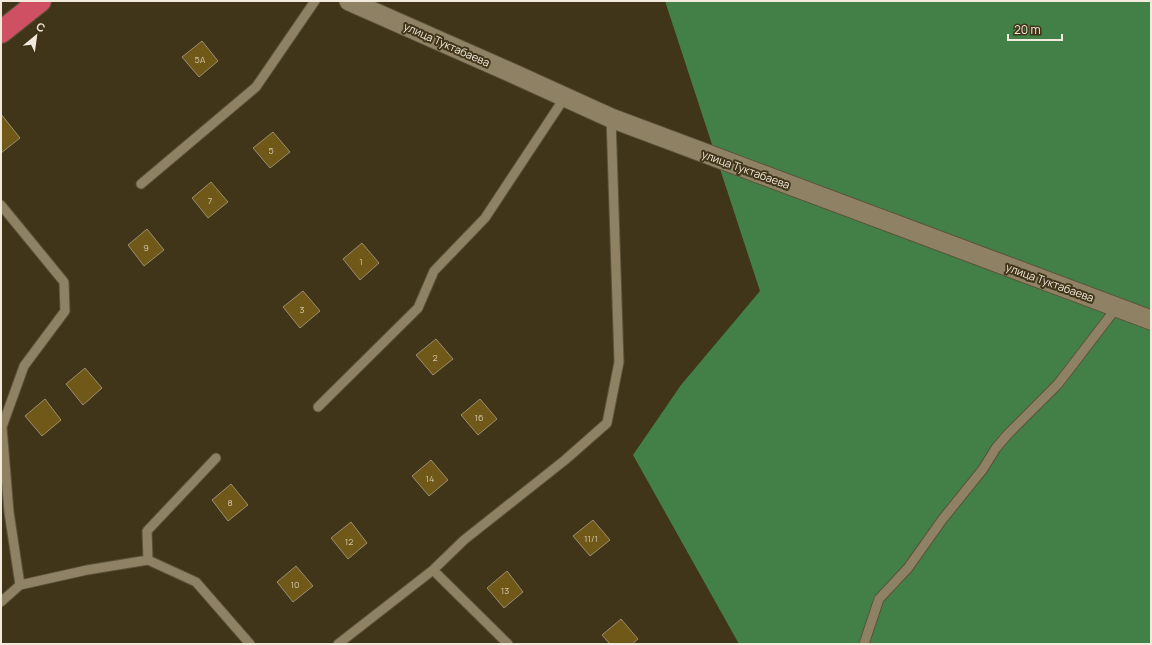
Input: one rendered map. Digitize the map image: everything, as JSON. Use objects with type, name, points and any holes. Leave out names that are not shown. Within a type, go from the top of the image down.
[{"type":"highway","points":[[1,32],[40,1]]},
{"type":"street","name":"улица Туктабаева","points":[[349,1],[611,118],[1151,320]]},
{"type":"lane","points":[[142,184],[256,87],[315,1]]},
{"type":"lane","points":[[318,408],[418,308],[434,271],[485,218],[565,97]]},
{"type":"lane","points":[[338,644],[433,570],[464,540],[565,460],[607,423],[619,362],[611,118]]},
{"type":"lane","points":[[1,205],[64,282],[66,311],[24,366],[2,427],[9,512],[20,585]]},
{"type":"lane","points":[[864,644],[879,599],[908,568],[942,520],[983,469],[996,448],[1058,384],[1117,307]]},
{"type":"lane","points":[[148,560],[147,531],[216,458]]},
{"type":"lane","points":[[1,602],[20,585],[87,570],[148,560],[196,582],[250,644]]},
{"type":"lane","points":[[433,570],[508,644]]},
{"type":"green space","points":[[665,1],[1151,1],[1151,644],[739,644],[633,455],[681,385],[760,291]]},
{"type":"building","points":[[202,41],[218,61],[199,77],[182,57]]},
{"type":"building","points":[[1,114],[20,138],[1,153]]},
{"type":"building","points":[[273,132],[290,152],[270,168],[253,148]]},
{"type":"building","points":[[211,182],[228,202],[208,218],[192,198]]},
{"type":"building","points":[[147,229],[164,250],[144,266],[128,245]]},
{"type":"building","points":[[362,243],[379,263],[360,280],[343,259]]},
{"type":"building","points":[[303,291],[320,311],[300,328],[283,307]]},
{"type":"building","points":[[436,339],[453,359],[433,375],[416,355]]},
{"type":"building","points":[[85,368],[102,388],[83,405],[66,384]]},
{"type":"building","points":[[45,399],[61,420],[42,436],[25,416]]},
{"type":"building","points":[[480,399],[497,419],[478,435],[461,415]]},
{"type":"building","points":[[431,460],[448,480],[429,496],[412,476]]},
{"type":"building","points":[[231,484],[248,505],[228,521],[212,500]]},
{"type":"building","points":[[593,520],[610,540],[590,556],[573,536]]},
{"type":"building","points":[[351,522],[367,543],[348,559],[331,538]]},
{"type":"building","points":[[296,566],[313,586],[293,602],[277,582]]},
{"type":"building","points":[[507,571],[523,592],[504,608],[487,588]]},
{"type":"building","points":[[621,619],[638,639],[632,644],[610,644],[602,635]]}]
